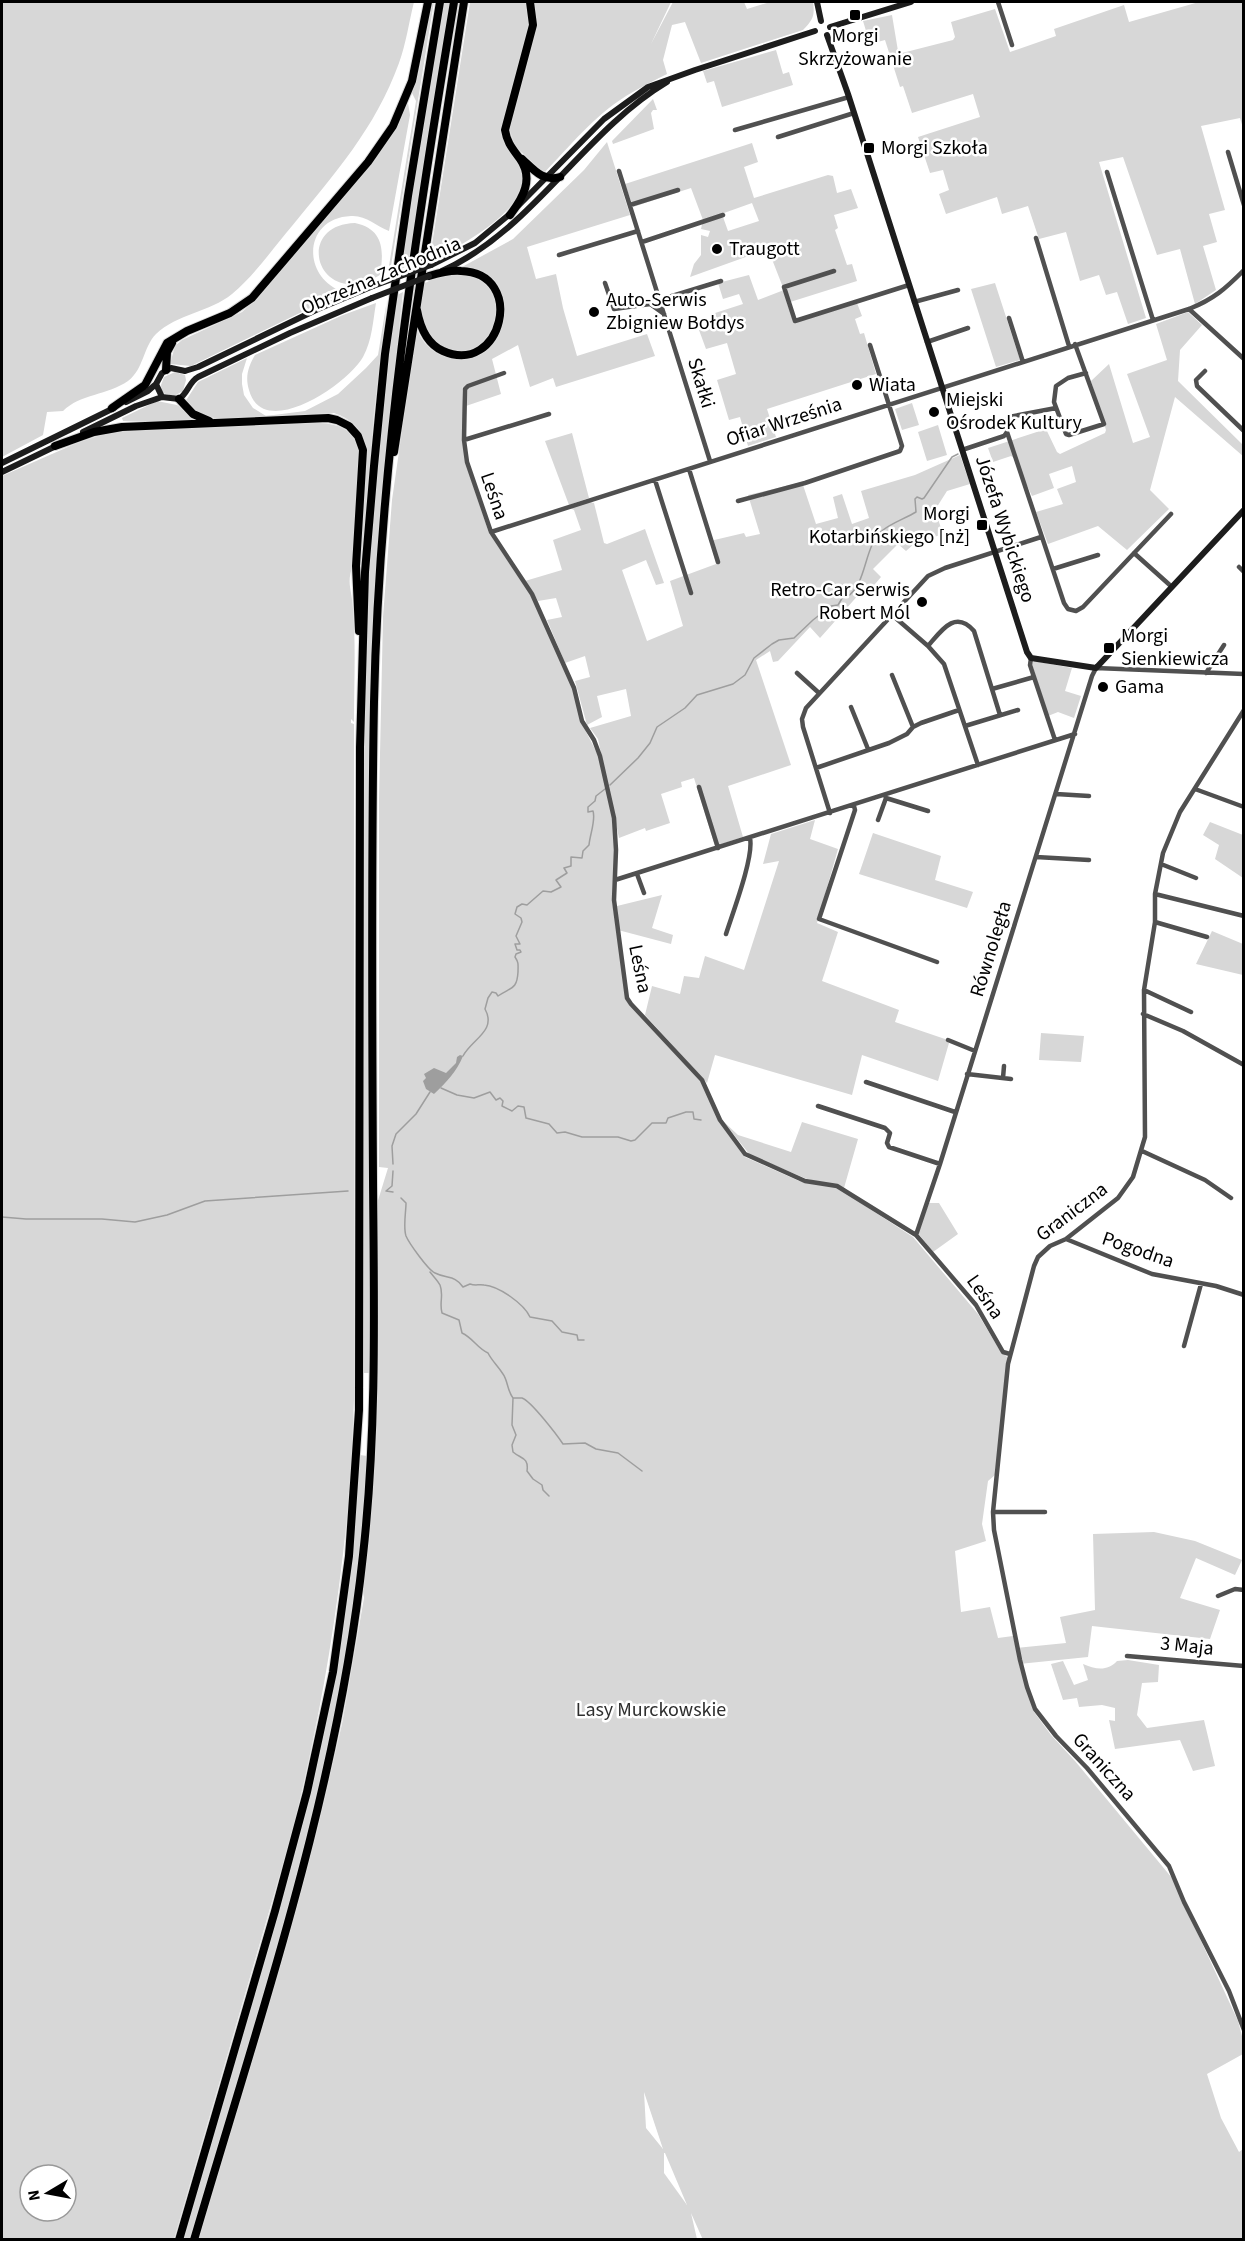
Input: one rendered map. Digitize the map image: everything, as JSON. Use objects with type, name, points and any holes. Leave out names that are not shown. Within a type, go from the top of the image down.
[{"type":"highway","points":[[112,408],[145,385],[167,343],[230,313],[252,298],[368,162],[393,126],[407,96],[418,57],[428,2]]},
{"type":"highway","points":[[179,2240],[305,1802],[329,1691],[349,1556],[357,1452],[359,1370],[359,769],[368,531],[384,366],[403,229],[440,2]]},
{"type":"highway","points":[[194,2240],[296,1890],[318,1805],[346,1674],[363,1555],[372,1412],[373,786],[376,634],[382,533],[405,312],[454,2]]},
{"type":"highway","points":[[382,533],[417,295],[465,2]]},
{"type":"highway","points":[[510,215],[521,200],[527,182],[524,167],[510,146],[505,130],[533,25],[530,2]]},
{"type":"highway","points":[[517,155],[539,174],[547,178],[561,177]]},
{"type":"highway","points":[[417,295],[421,328],[432,343],[446,353],[474,352],[484,347],[497,332],[501,322],[501,309],[495,290],[488,281],[479,275],[460,270],[429,276]]},
{"type":"highway","points":[[166,370],[167,352],[176,338]]},
{"type":"highway","points":[[179,399],[199,418],[227,423]]},
{"type":"highway","points":[[55,446],[94,432],[122,427],[328,418],[344,422],[358,436],[363,450],[356,593],[362,662]]},
{"type":"street","points":[[817,2],[821,21]]},
{"type":"street","points":[[830,27],[911,2]]},
{"type":"street","points":[[998,2],[1012,45]]},
{"type":"street","points":[[821,21],[826,22],[830,27]]},
{"type":"street","points":[[821,21],[816,25],[816,31],[820,36],[827,35],[830,27]]},
{"type":"street","name":"Obrzeżna Zachodnia","points":[[185,371],[198,367],[318,309],[431,265],[475,243],[510,215],[604,119],[648,87],[816,31]]},
{"type":"street","name":"Józefa Wybickiego","points":[[827,35],[849,97],[1027,652],[1031,658],[1030,665],[1055,740]]},
{"type":"street","name":"Obrzeżna Zachodnia","points":[[190,385],[198,377],[249,352],[466,259],[493,241],[639,100],[675,77]]},
{"type":"street","points":[[735,130],[849,97]]},
{"type":"street","points":[[778,137],[854,113]]},
{"type":"street","points":[[1228,152],[1244,205]]},
{"type":"street","name":"Skałki","points":[[619,171],[710,461]]},
{"type":"street","points":[[1107,172],[1153,320]]},
{"type":"street","points":[[630,206],[678,190]]},
{"type":"street","points":[[642,242],[723,215]]},
{"type":"street","points":[[559,255],[638,231]]},
{"type":"street","points":[[1036,238],[1069,346]]},
{"type":"street","name":"Ofiar Września","points":[[491,532],[1189,309],[1217,296],[1244,270]]},
{"type":"street","points":[[834,271],[784,287],[795,321],[909,285]]},
{"type":"street","points":[[660,300],[721,281]]},
{"type":"street","points":[[605,283],[614,309],[650,304],[664,314]]},
{"type":"street","points":[[914,302],[958,290]]},
{"type":"street","points":[[1189,309],[1244,359]]},
{"type":"street","points":[[1009,318],[1023,362]]},
{"type":"street","points":[[927,342],[968,328]]},
{"type":"street","points":[[1075,344],[1086,373],[1104,424],[1066,434],[1056,408],[1054,393],[1056,386],[1068,378],[1086,373]]},
{"type":"street","points":[[738,501],[806,483],[897,453],[902,446],[870,345]]},
{"type":"street","points":[[2,463],[148,391],[166,370],[171,368],[185,371],[190,385],[185,395],[179,399],[162,397],[136,406],[2,472]]},
{"type":"street","points":[[1205,370],[1196,380],[1197,386],[1244,431]]},
{"type":"street","name":"Leśna","points":[[504,373],[465,389],[464,440],[467,462],[491,532],[532,594],[574,688],[582,721],[594,740],[600,756],[614,818],[614,900],[627,998],[702,1080],[720,1120],[745,1154],[805,1181],[837,1186],[916,1235],[976,1305],[1003,1352],[1010,1354]]},
{"type":"street","points":[[156,384],[162,397]]},
{"type":"street","points":[[1056,408],[1009,417],[1006,421],[1007,432],[1041,537],[1068,609],[1076,611],[1083,607],[1171,514]]},
{"type":"street","points":[[464,440],[549,414]]},
{"type":"street","points":[[962,450],[1004,436],[1007,432]]},
{"type":"street","points":[[689,469],[718,562]]},
{"type":"street","points":[[655,480],[691,593]]},
{"type":"street","points":[[1096,668],[1244,510]]},
{"type":"street","points":[[830,813],[802,719],[806,708],[931,574],[1041,537]]},
{"type":"street","points":[[1134,554],[1172,587]]},
{"type":"street","points":[[1053,569],[1098,555]]},
{"type":"street","points":[[891,615],[928,646],[944,664],[978,765]]},
{"type":"street","points":[[928,646],[950,623],[955,621],[965,624],[974,632],[1000,715]]},
{"type":"street","points":[[1206,673],[1224,645]]},
{"type":"street","points":[[1031,658],[1096,668],[1244,674]]},
{"type":"street","name":"Równoległa","points":[[916,1235],[1096,668]]},
{"type":"street","points":[[797,673],[819,693]]},
{"type":"street","points":[[892,675],[914,727]]},
{"type":"street","points":[[992,689],[1034,677]]},
{"type":"street","points":[[851,707],[868,749]]},
{"type":"street","points":[[816,768],[889,743],[907,734],[914,727],[958,710]]},
{"type":"street","points":[[965,726],[1018,710]]},
{"type":"street","name":"Graniczna","points":[[1244,710],[1180,812],[1163,853],[1155,894],[1155,922],[1144,990],[1145,1121],[1142,1151],[1134,1177],[1118,1198],[1066,1239],[1050,1246],[1038,1257],[1010,1354],[993,1512],[994,1530],[1020,1660],[1035,1709],[1169,1866],[1184,1902],[1229,1990],[1244,2030]]},
{"type":"street","points":[[615,880],[886,797],[1075,734]]},
{"type":"street","points":[[699,787],[718,848]]},
{"type":"street","points":[[1196,789],[1244,807]]},
{"type":"street","points":[[1056,794],[1089,796]]},
{"type":"street","points":[[886,797],[928,811]]},
{"type":"street","points":[[878,820],[886,797]]},
{"type":"street","points":[[854,806],[855,810],[819,919],[821,922],[937,962]]},
{"type":"street","points":[[726,934],[745,871],[750,838]]},
{"type":"street","points":[[1036,857],[1089,860]]},
{"type":"street","points":[[1161,864],[1196,878]]},
{"type":"street","points":[[637,874],[644,893]]},
{"type":"street","points":[[1155,894],[1244,916]]},
{"type":"street","points":[[1155,922],[1206,937]]},
{"type":"street","points":[[1144,990],[1191,1012]]},
{"type":"street","points":[[1143,1014],[1183,1031],[1244,1065]]},
{"type":"street","points":[[948,1040],[975,1051]]},
{"type":"street","points":[[1003,1078],[1004,1066]]},
{"type":"street","points":[[967,1074],[1011,1079]]},
{"type":"street","points":[[866,1082],[955,1112]]},
{"type":"street","points":[[818,1106],[885,1128],[890,1133],[887,1143],[889,1147],[940,1164]]},
{"type":"street","points":[[1142,1151],[1205,1180],[1231,1198]]},
{"type":"street","name":"Pogodna","points":[[1066,1239],[1152,1274],[1244,1295]]},
{"type":"street","points":[[1184,1346],[1202,1284]]},
{"type":"street","points":[[993,1512],[1045,1512]]},
{"type":"street","points":[[1218,1596],[1235,1589],[1244,1590]]},
{"type":"street","name":"3 Maja","points":[[1127,1656],[1244,1666]]},
{"type":"green space","points":[[2,2],[414,2],[399,63],[366,130],[338,169],[264,261],[232,294],[214,305],[164,327],[156,334],[148,345],[137,370],[128,381],[78,401],[63,411],[47,412],[43,435],[2,457]]},
{"type":"green space","points":[[432,2],[434,2],[390,272],[388,272],[416,101],[412,93],[419,71]]},
{"type":"green space","points":[[443,2],[450,2],[408,266],[400,269]]},
{"type":"green space","points":[[470,2],[525,2],[528,9],[528,31],[502,128],[505,142],[519,163],[522,183],[508,209],[495,222],[465,242],[438,256],[437,254],[430,257]]},
{"type":"green space","points":[[533,2],[671,2],[651,44],[673,2],[744,2],[747,9],[770,2],[813,2],[814,11],[811,20],[803,30],[701,63],[685,22],[672,25],[663,60],[667,74],[614,104],[582,132],[544,173],[515,146],[509,128],[536,25],[536,11]]},
{"type":"green space","points":[[1199,2],[1243,2],[1243,128],[1240,118],[1201,126],[1225,210],[1209,214],[1217,242],[1203,246],[1216,290],[1195,304],[1180,249],[1157,255],[1123,157],[1099,162],[1146,318],[1128,324],[1117,292],[1106,295],[1099,275],[1080,281],[1066,232],[1039,239],[1028,206],[1002,214],[997,197],[946,214],[939,194],[949,190],[943,170],[930,173],[918,137],[980,117],[973,94],[912,113],[903,86],[900,87],[885,40],[870,44],[863,21],[892,15],[898,51],[902,53],[953,40],[955,37],[951,22],[995,9],[1010,52],[1056,36],[1054,29],[1124,5],[1129,22]]},
{"type":"green space","points":[[776,50],[783,74],[789,72],[793,85],[722,107],[714,81],[707,83],[703,71]]},
{"type":"green space","points":[[653,99],[657,110],[651,113],[654,129],[613,144],[612,141]]},
{"type":"green space","points":[[408,103],[410,115],[389,231],[366,219],[351,216],[335,219],[316,237],[313,249],[314,262],[329,285],[343,292],[191,366],[170,364],[175,346],[182,340],[242,312],[255,300],[398,123]]},
{"type":"green space","name":"Lasy Murckowskie","points":[[607,142],[630,215],[527,247],[536,279],[556,274],[577,356],[647,334],[655,356],[556,387],[553,378],[530,387],[518,345],[492,359],[501,394],[466,406],[462,386],[465,461],[489,533],[530,594],[573,688],[581,722],[599,757],[612,816],[615,848],[612,900],[626,997],[701,1082],[719,1121],[745,1157],[799,1181],[836,1187],[913,1237],[978,1314],[999,1349],[1008,1358],[995,1475],[988,1481],[982,1524],[986,1541],[955,1551],[961,1612],[990,1607],[998,1638],[1013,1636],[1016,1648],[1066,1643],[1060,1617],[1095,1610],[1093,1534],[1154,1532],[1195,1541],[1242,1560],[1235,1575],[1196,1558],[1180,1598],[1220,1610],[1210,1639],[1092,1626],[1088,1657],[1019,1664],[1034,1712],[1172,1878],[1238,2021],[1243,2040],[1243,2054],[1207,2074],[1221,2118],[1239,2152],[1243,2149],[1243,2239],[703,2240],[691,2213],[697,2239],[198,2240],[317,1831],[342,1724],[364,1598],[362,1585],[367,1532],[376,1207],[388,1168],[379,1167],[379,799],[383,617],[392,500],[417,327],[422,339],[432,350],[451,358],[465,356],[494,341],[503,323],[503,302],[500,294],[489,279],[462,267],[513,239],[584,170]],"holes":[[[644,2092],[663,2149],[646,2128]],[[665,2153],[687,2205],[664,2173]]]},
{"type":"green space","points":[[752,143],[758,162],[744,167],[754,198],[828,175],[833,176],[837,193],[851,189],[858,208],[834,215],[838,228],[835,230],[847,265],[852,264],[857,281],[787,303],[794,323],[857,303],[862,316],[855,319],[860,334],[864,333],[876,374],[767,409],[776,437],[748,446],[740,417],[729,420],[717,380],[736,374],[727,343],[706,349],[699,330],[715,324],[712,314],[743,304],[739,294],[723,299],[718,283],[749,275],[758,300],[784,290],[768,249],[690,277],[694,264],[701,255],[701,235],[708,237],[710,231],[701,229],[703,220],[691,188],[633,207],[625,184]],"holes":[[[752,203],[759,221],[728,231],[723,217],[724,213]]]},
{"type":"green space","points":[[355,223],[372,230],[380,242],[382,258],[380,275],[359,283],[341,283],[328,275],[321,264],[319,250],[324,237],[335,227]]},
{"type":"green space","points":[[461,273],[476,278],[486,285],[493,293],[498,311],[497,321],[488,339],[481,346],[466,352],[450,350],[435,342],[425,330],[421,313],[423,284],[433,279]]},
{"type":"green space","points":[[995,283],[1020,360],[996,367],[971,289]]},
{"type":"green space","points":[[403,292],[380,509],[375,589],[370,1072],[370,1373],[363,1373],[363,784],[369,574],[385,387],[397,295]]},
{"type":"green space","points":[[387,300],[374,413],[359,597],[366,445],[354,424],[334,413],[220,419],[209,417],[185,402],[198,382],[247,358],[242,374],[242,384],[244,395],[253,408],[266,416],[305,411],[338,394],[378,355]]},
{"type":"green space","points":[[376,303],[366,351],[341,381],[306,403],[287,410],[271,411],[257,405],[247,381],[249,368],[255,355],[343,315]]},
{"type":"green space","points":[[1188,312],[1202,325],[1180,350],[1178,381],[1243,445],[1244,457],[1175,397],[1150,490],[1169,509],[1127,550],[1098,526],[1048,544],[1036,512],[1063,504],[1057,489],[1076,482],[1072,466],[1049,474],[1054,488],[1032,496],[1014,458],[1011,456],[993,462],[988,448],[1046,429],[1060,454],[1105,433],[1091,381],[1109,364],[1133,443],[1150,437],[1127,374],[1167,360],[1156,324]]},
{"type":"green space","points":[[175,372],[185,375],[183,391],[174,396],[162,393],[161,385],[164,377]]},
{"type":"green space","points":[[157,401],[177,405],[203,422],[123,421],[122,418]]},
{"type":"green space","points":[[912,403],[919,425],[902,430],[895,409]]},
{"type":"green space","points":[[323,423],[343,428],[349,432],[359,452],[350,582],[355,652],[354,722],[351,719],[351,723],[354,724],[354,1400],[350,1495],[348,1492],[339,1584],[327,1668],[291,1836],[174,2239],[2,2240],[2,476],[77,443],[113,431]]},
{"type":"green space","points":[[938,425],[947,455],[927,461],[918,432]]},
{"type":"green space","points":[[572,433],[589,498],[569,505],[545,441]]},
{"type":"green space","points":[[960,455],[970,484],[947,491],[935,510],[943,534],[914,544],[906,551],[898,544],[873,569],[881,577],[865,596],[861,592],[820,638],[810,627],[778,661],[773,662],[770,651],[756,660],[791,765],[728,786],[743,837],[715,846],[694,778],[681,782],[682,787],[661,794],[670,823],[646,831],[645,828],[619,838],[598,739],[590,728],[631,716],[626,689],[597,696],[602,717],[587,725],[575,681],[590,677],[585,656],[565,663],[547,620],[562,617],[556,598],[538,601],[525,581],[562,570],[553,540],[581,530],[574,510],[570,508],[594,503],[604,543],[607,544],[645,529],[664,583],[656,585],[646,560],[622,570],[647,641],[683,626],[670,581],[716,564],[710,541],[744,533],[746,537],[760,534],[748,495],[802,482],[816,524],[838,518],[833,497],[842,494],[852,524],[869,518],[861,491],[915,475]]},
{"type":"green space","points":[[1034,661],[1072,668],[1065,691],[1081,696],[1074,718],[1058,712],[1048,716],[1032,664]]},
{"type":"green space","points":[[815,820],[810,839],[838,849],[817,923],[838,932],[822,981],[899,1010],[895,1022],[945,1039],[949,1043],[938,1081],[862,1055],[852,1095],[715,1055],[707,1083],[645,1015],[652,986],[680,994],[684,976],[699,978],[705,956],[744,970],[779,861],[763,864],[771,834]]},
{"type":"green space","points":[[1210,822],[1243,835],[1243,878],[1215,859],[1219,845],[1203,835]]},
{"type":"green space","points":[[873,833],[941,856],[935,880],[973,892],[967,908],[859,874]]},
{"type":"green space","points":[[662,895],[652,928],[673,935],[671,944],[618,930],[617,906]]},
{"type":"green space","points":[[1212,931],[1243,944],[1243,975],[1196,964]]},
{"type":"green space","points":[[1041,1033],[1084,1036],[1081,1062],[1039,1060]]},
{"type":"green space","points":[[723,1121],[738,1135],[791,1152],[802,1122],[858,1139],[844,1188],[807,1179],[750,1155]]},
{"type":"green space","points":[[929,1203],[939,1203],[958,1234],[933,1252],[918,1233]]},
{"type":"green space","points":[[360,1455],[367,1456],[356,1587],[335,1716],[304,1848],[268,1979],[190,2239],[182,2240],[312,1784],[343,1621]]},
{"type":"green space","points":[[1128,1660],[1159,1665],[1158,1682],[1142,1683],[1137,1715],[1147,1728],[1204,1720],[1215,1766],[1193,1771],[1180,1740],[1115,1749],[1109,1720],[1115,1721],[1115,1708],[1102,1705],[1079,1707],[1077,1698],[1063,1700],[1051,1664],[1063,1661],[1074,1685],[1088,1680],[1083,1664],[1101,1668],[1109,1667],[1117,1661]]},
{"type":"shaded area","points":[[460,1055],[463,1056],[458,1067],[443,1086],[434,1094],[426,1089],[423,1081],[426,1078],[424,1074],[434,1068],[446,1073]]},
{"type":"waterway","points":[[610,785],[638,758],[650,743],[657,727],[685,708],[697,695],[733,684],[745,675],[754,658],[772,644],[779,640],[794,638],[831,606],[838,605],[844,595],[847,597],[854,591],[877,537],[887,527],[916,512],[915,499],[924,498],[952,457],[958,454]]},
{"type":"waterway","points":[[463,1056],[486,1029],[488,1017],[485,1009],[492,992],[498,996],[515,985],[518,966],[515,957],[521,952],[517,950],[515,944],[520,944],[516,936],[522,922],[521,918],[515,914],[517,907],[522,904],[527,905],[543,891],[551,892],[561,887],[556,880],[567,873],[564,868],[571,866],[571,857],[582,858],[583,851],[589,845],[594,815],[593,811],[588,812],[588,807],[605,789]]},
{"type":"waterway","points":[[441,1088],[457,1095],[474,1098],[490,1092],[496,1100],[500,1098],[503,1101],[502,1106],[512,1111],[518,1106],[524,1107],[526,1118],[549,1124],[557,1133],[565,1132],[582,1137],[618,1137],[631,1141],[635,1140],[652,1123],[666,1123],[668,1118],[686,1112],[693,1112],[694,1119],[701,1120]]},
{"type":"waterway","points":[[393,1164],[392,1146],[396,1134],[416,1114],[430,1092]]},
{"type":"waterway","points":[[386,1191],[392,1186],[393,1171]]},
{"type":"waterway","points":[[2,1217],[135,1222],[167,1215],[205,1201],[348,1191]]},
{"type":"waterway","points":[[386,1191],[393,1192]]},
{"type":"waterway","points":[[401,1198],[406,1203],[406,1236],[432,1271],[454,1279],[463,1287],[470,1284],[484,1285],[504,1292],[517,1301],[530,1317],[552,1321],[562,1332],[577,1335],[578,1340],[584,1340]]},
{"type":"waterway","points":[[430,1272],[441,1289],[442,1313],[459,1320],[462,1333],[488,1353],[505,1377],[513,1398],[526,1400],[563,1444],[585,1443],[596,1449],[618,1453],[642,1471]]},
{"type":"waterway","points":[[513,1398],[512,1425],[516,1435],[512,1445],[513,1452],[526,1461],[527,1471],[542,1485],[543,1490],[549,1496]]},
{"type":"place","name":"Morgi Skrzyżowanie","points":[[855,15]]},
{"type":"place","name":"Morgi Szkoła","points":[[869,148]]},
{"type":"place","name":"Traugott","points":[[717,249]]},
{"type":"place","name":"Auto-Serwis Zbigniew Bołdys","points":[[594,312]]},
{"type":"place","name":"Wiata","points":[[857,385]]},
{"type":"place","name":"Miejski Ośrodek Kultury","points":[[934,412]]},
{"type":"place","name":"Morgi Kotarbińskiego [nż]","points":[[982,525]]},
{"type":"place","name":"Retro-Car Serwis Robert Mól","points":[[922,602]]},
{"type":"place","name":"Morgi Sienkiewicza","points":[[1109,648]]},
{"type":"place","name":"Gama","points":[[1103,687]]}]
